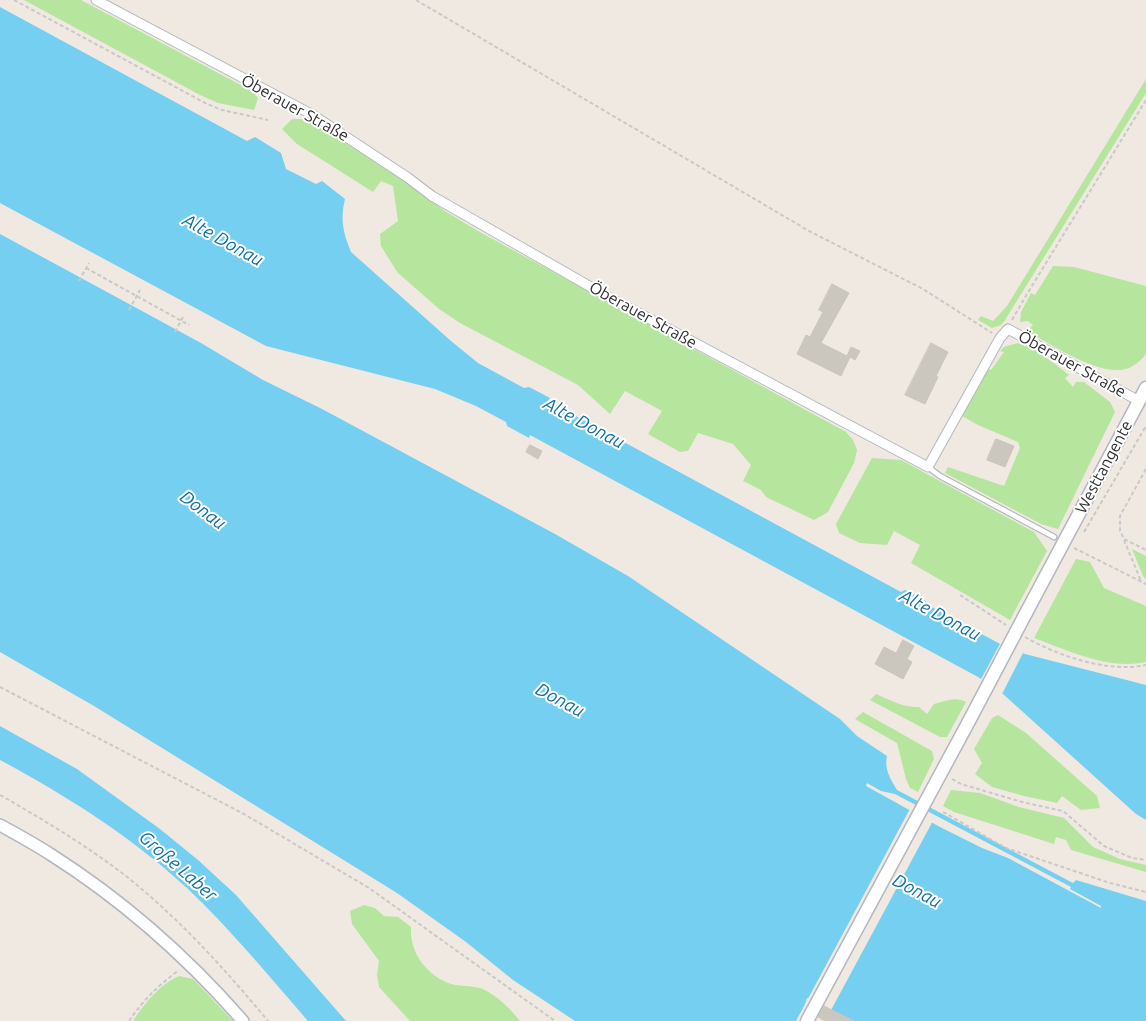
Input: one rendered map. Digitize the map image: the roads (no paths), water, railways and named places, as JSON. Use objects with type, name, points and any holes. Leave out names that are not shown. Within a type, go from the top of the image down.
[{"type":"main road","name":"Westtangente","points":[[807,1021],[929,797],[1146,388]]},
{"type":"street","name":"Öberauer Straße","points":[[96,0],[313,116],[407,177],[432,196],[603,294],[928,467],[1000,338],[1008,329],[1139,401]]},
{"type":"street","points":[[0,825],[50,854],[130,913],[188,964],[242,1021]]},
{"type":"lane","points":[[928,467],[940,476],[1063,544]]},
{"type":"water","name":"Alte Donau","points":[[0,7],[247,141],[255,137],[281,153],[286,169],[316,184],[322,181],[345,199],[343,226],[351,252],[478,363],[524,388],[529,387],[550,398],[548,401],[901,592],[905,590],[926,601],[926,604],[1002,645],[1025,654],[1146,685],[1146,820],[1136,814],[1003,694],[978,677],[530,435],[529,438],[507,426],[506,422],[476,406],[435,389],[266,346],[0,203]]},
{"type":"water","name":"Donau","points":[[0,234],[201,343],[263,380],[322,409],[555,534],[628,576],[840,719],[857,736],[887,756],[887,769],[897,790],[1073,883],[1076,880],[1146,901],[1146,1021],[852,1021],[807,998],[804,1008],[825,1021],[575,1021],[513,980],[466,942],[397,893],[94,706],[0,652]],"holes":[[[867,783],[881,791],[895,794],[1071,887],[1070,889],[1101,906],[1101,908],[1008,858],[982,848],[940,827],[866,786]]]},
{"type":"water","name":"Große Laber","points":[[0,726],[77,769],[160,829],[198,860],[236,895],[346,1021],[308,1021],[250,954],[188,889],[167,870],[98,818],[0,760]]}]
